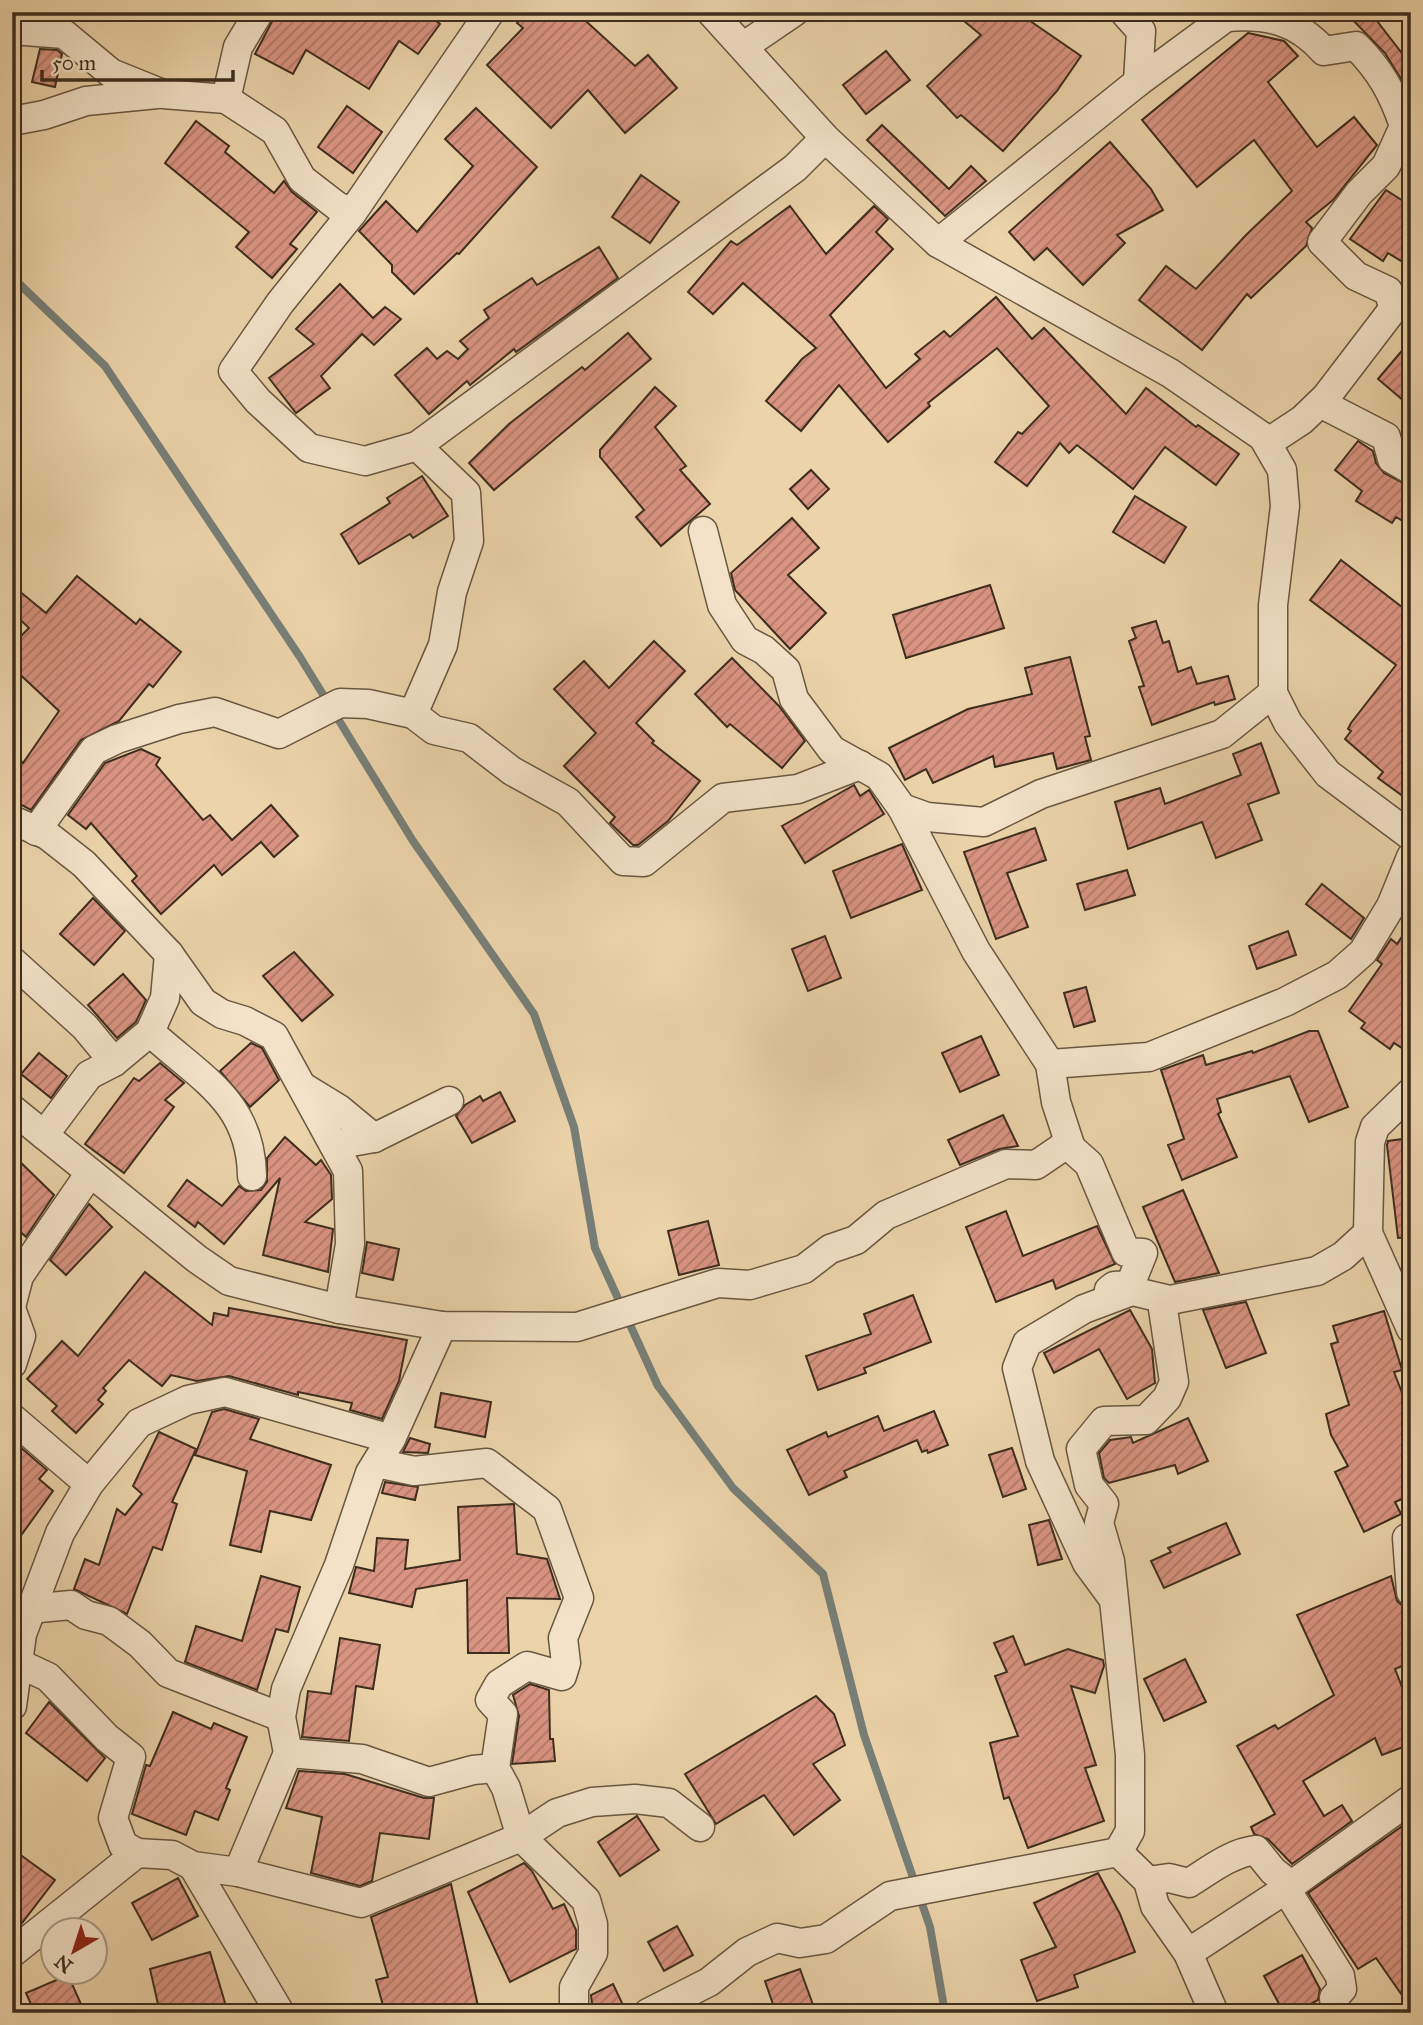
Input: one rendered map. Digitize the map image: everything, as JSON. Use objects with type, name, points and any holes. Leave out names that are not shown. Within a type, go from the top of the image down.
[{"type":"street","points":[[226,99],[238,47],[259,12]]},
{"type":"street","points":[[490,12],[352,213],[281,303],[233,371],[258,401],[309,448],[365,461],[418,446],[795,169],[825,138]]},
{"type":"street","points":[[711,12],[825,138],[937,243],[1170,373],[1264,438],[1282,470],[1285,506],[1273,605],[1273,693],[1289,723],[1328,774],[1411,836]]},
{"type":"street","points":[[744,46],[794,12]]},
{"type":"street","points":[[1124,12],[1141,31],[1139,82]]},
{"type":"street","points":[[937,243],[1139,82],[1230,15],[1260,15],[1280,21],[1308,34],[1324,51],[1356,46],[1378,68],[1396,101],[1404,126],[1386,166],[1359,193],[1322,242],[1356,276],[1388,291],[1402,303],[1320,403],[1302,420],[1267,443]]},
{"type":"street","points":[[12,30],[64,34],[111,73],[163,94]]},
{"type":"street","points":[[12,121],[44,115],[86,101],[163,94],[226,99],[275,131],[302,179],[337,206],[352,213]]},
{"type":"street","points":[[1320,403],[1386,437],[1392,459],[1411,470]]},
{"type":"street","points":[[412,715],[443,645],[452,592],[469,541],[466,492],[418,446]]},
{"type":"street","points":[[703,531],[722,605],[746,640],[764,650],[786,670],[794,699],[832,750],[879,776],[902,808],[976,951],[1050,1064],[1056,1102],[1072,1147],[1089,1164],[1126,1252],[1143,1252],[1130,1285],[1114,1286],[1084,1309],[1027,1343],[1017,1368],[1040,1461],[1087,1563],[1113,1599]]},
{"type":"street","points":[[902,808],[927,817],[984,822],[1041,794],[1222,734],[1273,693]]},
{"type":"street","points":[[339,1309],[350,1244],[348,1171],[274,1036],[245,1021],[222,1014],[203,1002],[169,954],[84,864],[24,825],[94,750],[179,719],[215,712],[279,734],[340,703],[368,704],[412,715],[434,730],[469,738],[512,772],[568,802],[623,862],[644,862],[723,798],[798,789],[860,765]]},
{"type":"street","points":[[1050,1064],[1149,1057],[1284,1002],[1337,975],[1363,952],[1391,906],[1411,857]]},
{"type":"street","points":[[44,1135],[89,1075],[114,1062],[150,1032],[165,998],[169,954]]},
{"type":"street","points":[[12,961],[85,1027],[114,1062]]},
{"type":"street","points":[[150,1032],[212,1083],[242,1122],[251,1153],[252,1176]]},
{"type":"street","points":[[303,1087],[339,1109],[374,1138]]},
{"type":"street","points":[[1411,1092],[1375,1128],[1370,1142],[1368,1233],[1411,1329]]},
{"type":"street","points":[[334,1145],[374,1138],[449,1101]]},
{"type":"street","points":[[12,1109],[197,1259],[229,1281],[339,1309],[442,1326],[577,1326],[718,1283],[750,1285],[804,1269],[830,1249],[856,1240],[886,1216],[1006,1164],[1036,1165],[1064,1146],[1072,1147]]},
{"type":"street","points":[[1375,1128],[1411,1124]]},
{"type":"street","points":[[12,1303],[19,1276],[90,1173]]},
{"type":"street","points":[[1084,1309],[1132,1291],[1170,1300],[1317,1271],[1343,1256],[1368,1233]]},
{"type":"street","points":[[1118,1852],[1130,1830],[1130,1755],[1110,1562],[1099,1523],[1104,1504],[1089,1485],[1081,1449],[1104,1421],[1146,1420],[1167,1398],[1174,1382],[1163,1310],[1170,1300]]},
{"type":"street","points":[[12,1311],[21,1336],[12,1363]]},
{"type":"street","points":[[238,1872],[288,1753],[281,1717],[286,1689],[339,1565],[370,1473],[391,1439],[442,1326]]},
{"type":"street","points":[[12,1706],[15,1652],[24,1609],[50,1564],[60,1532],[89,1483],[139,1423],[188,1400],[225,1392],[391,1439]]},
{"type":"street","points":[[12,1418],[89,1483]]},
{"type":"street","points":[[377,1463],[414,1471],[487,1463],[547,1509],[579,1598],[563,1638],[566,1663],[562,1676],[527,1666],[499,1684],[490,1700],[503,1714],[495,1768],[506,1788],[521,1837],[586,1900],[593,1924],[593,1953],[574,1987],[574,2013]]},
{"type":"street","points":[[1411,1536],[1407,1538],[1406,1550],[1411,1592]]},
{"type":"street","points":[[24,1609],[71,1605],[86,1615],[109,1621],[140,1644],[168,1672],[281,1717]]},
{"type":"street","points":[[15,1652],[48,1677],[107,1738],[131,1757],[113,1818],[123,1845],[137,1853],[172,1855],[193,1866],[238,1872],[361,1903],[521,1837],[557,1813],[592,1802],[635,1799],[668,1803],[700,1827]]},
{"type":"street","points":[[288,1753],[362,1759],[429,1782],[473,1770],[495,1768]]},
{"type":"street","points":[[1188,1953],[1288,1887],[1411,1799]]},
{"type":"street","points":[[1148,1881],[1169,1878],[1189,1883],[1223,1861],[1245,1851],[1256,1850],[1288,1887],[1340,1976],[1342,1989],[1335,1998],[1336,2013]]},
{"type":"street","points":[[1118,1852],[1148,1881],[1155,1906],[1188,1953],[1214,2013]]},
{"type":"street","points":[[648,2013],[709,1982],[747,1952],[777,1938],[800,1943],[826,1939],[890,1896],[1118,1852]]},
{"type":"street","points":[[12,1952],[137,1853]]},
{"type":"street","points":[[193,1866],[280,2013]]},
{"type":"building","points":[[277,12],[424,12],[440,24],[418,54],[399,41],[369,89],[306,50],[293,74],[255,54]]},
{"type":"building","points":[[527,12],[576,12],[635,66],[648,55],[677,88],[625,133],[588,90],[551,128],[487,65],[523,28],[517,23]]},
{"type":"building","points":[[953,12],[1017,12],[1081,56],[1057,91],[1003,151],[961,115],[957,118],[927,86],[981,35]]},
{"type":"building","points":[[1345,12],[1370,12],[1411,65],[1411,95],[1385,53]]},
{"type":"building","points":[[1248,33],[1284,41],[1298,56],[1268,82],[1317,147],[1354,117],[1377,145],[1333,200],[1306,222],[1312,228],[1306,246],[1251,298],[1247,294],[1202,350],[1139,300],[1166,266],[1196,289],[1292,191],[1254,140],[1197,187],[1142,120]]},
{"type":"building","points":[[40,49],[57,50],[62,54],[55,87],[32,82]]},
{"type":"building","points":[[886,51],[910,80],[866,114],[843,85]]},
{"type":"building","points":[[347,106],[382,132],[353,173],[318,147]]},
{"type":"building","points":[[476,108],[537,167],[459,254],[414,294],[392,272],[392,265],[359,231],[386,201],[417,232],[473,166],[445,139]]},
{"type":"building","points":[[196,121],[229,146],[225,152],[274,193],[284,181],[292,192],[317,212],[290,244],[297,249],[272,278],[236,247],[249,232],[165,163]]},
{"type":"building","points":[[882,125],[949,189],[971,166],[986,181],[945,216],[867,140]]},
{"type":"building","points":[[1110,142],[1151,189],[1163,210],[1117,235],[1125,243],[1083,285],[1047,248],[1034,260],[1009,232]]},
{"type":"building","points":[[641,175],[679,202],[650,243],[612,217]]},
{"type":"building","points":[[1386,190],[1411,206],[1411,267],[1388,253],[1383,261],[1350,239]]},
{"type":"building","points":[[790,206],[826,254],[874,206],[888,219],[876,232],[893,249],[830,315],[886,388],[920,359],[915,354],[944,331],[950,337],[996,297],[1032,339],[1044,328],[1126,414],[1146,388],[1196,427],[1198,425],[1239,454],[1216,485],[1165,447],[1133,489],[1077,445],[1069,453],[1060,443],[1027,486],[995,462],[1018,432],[1022,434],[1049,406],[997,348],[928,403],[930,406],[888,442],[839,385],[801,431],[766,401],[802,359],[816,348],[743,283],[713,314],[688,292],[731,241],[737,245]]},
{"type":"building","points":[[599,247],[618,278],[516,352],[514,349],[470,385],[467,381],[429,414],[395,375],[427,348],[437,359],[447,351],[458,359],[468,349],[460,341],[489,318],[484,310],[532,278],[537,285]]},
{"type":"building","points":[[340,284],[373,318],[385,307],[401,319],[374,345],[362,334],[321,376],[330,388],[296,413],[269,378],[314,344],[296,329]]},
{"type":"building","points":[[628,333],[651,359],[494,490],[469,463],[509,424],[582,367],[585,370]]},
{"type":"building","points":[[1411,340],[1411,407],[1378,379]]},
{"type":"building","points":[[655,387],[676,406],[655,427],[686,466],[680,470],[710,504],[661,546],[636,517],[644,510],[600,457],[600,450]]},
{"type":"building","points":[[1411,426],[1411,451],[1406,448],[1404,439]]},
{"type":"building","points":[[1358,441],[1373,451],[1376,463],[1384,473],[1411,487],[1411,526],[1396,517],[1392,523],[1356,501],[1362,491],[1335,470]]},
{"type":"building","points":[[811,470],[829,489],[808,509],[790,489]]},
{"type":"building","points":[[422,476],[448,516],[413,538],[410,534],[359,564],[341,534],[390,503],[387,498]]},
{"type":"building","points":[[1135,496],[1186,527],[1164,563],[1113,532]]},
{"type":"building","points":[[792,518],[819,548],[788,575],[826,613],[790,649],[735,590],[731,573]]},
{"type":"building","points":[[1341,560],[1411,614],[1411,802],[1378,778],[1383,772],[1345,739],[1351,731],[1348,729],[1351,723],[1396,665],[1310,600]]},
{"type":"building","points":[[77,576],[136,624],[140,619],[181,652],[153,687],[149,684],[119,721],[81,740],[31,810],[12,800],[12,771],[21,761],[23,763],[59,711],[12,667],[12,645],[29,628],[12,612],[12,585],[46,613]]},
{"type":"building","points":[[990,585],[1004,628],[906,658],[893,615]]},
{"type":"building","points":[[1156,621],[1163,643],[1169,641],[1178,672],[1191,667],[1197,684],[1228,676],[1235,699],[1215,705],[1214,702],[1152,725],[1139,687],[1144,686],[1129,641],[1136,638],[1132,628]]},
{"type":"building","points":[[654,641],[685,671],[636,723],[654,741],[652,743],[700,781],[668,821],[638,845],[633,845],[610,823],[615,817],[564,766],[596,733],[554,689],[584,661],[609,688]]},
{"type":"building","points":[[1070,657],[1090,736],[1085,737],[1091,760],[1057,769],[1053,753],[995,767],[993,756],[933,783],[926,769],[905,780],[889,748],[968,709],[1032,694],[1025,668]]},
{"type":"building","points":[[732,658],[779,706],[805,741],[782,768],[730,724],[727,727],[695,694]]},
{"type":"building","points":[[1261,743],[1279,793],[1248,804],[1262,840],[1216,858],[1202,822],[1128,849],[1115,802],[1160,788],[1165,804],[1241,775],[1233,754]]},
{"type":"building","points":[[141,749],[160,758],[156,765],[203,820],[210,815],[232,840],[271,805],[298,836],[274,857],[261,842],[222,875],[214,865],[161,914],[132,881],[137,876],[91,823],[86,829],[68,815],[105,763]]},
{"type":"building","points":[[854,785],[860,796],[869,790],[884,814],[805,863],[782,826]]},
{"type":"building","points":[[1035,828],[1046,860],[1007,873],[1028,927],[996,939],[964,852]]},
{"type":"building","points":[[902,844],[922,890],[851,918],[833,871]]},
{"type":"building","points":[[1127,870],[1135,895],[1085,910],[1077,884]]},
{"type":"building","points":[[1322,884],[1364,918],[1351,939],[1306,904]]},
{"type":"building","points":[[93,898],[125,931],[94,965],[60,934]]},
{"type":"building","points":[[1411,923],[1411,1054],[1394,1043],[1390,1049],[1361,1028],[1365,1023],[1349,1011],[1382,964],[1377,960],[1391,939],[1397,944]]},
{"type":"building","points":[[1288,931],[1296,955],[1257,969],[1249,946]]},
{"type":"building","points":[[825,936],[841,978],[808,991],[792,949]]},
{"type":"building","points":[[294,952],[333,995],[302,1021],[263,976]]},
{"type":"building","points":[[123,974],[146,1000],[136,1022],[117,1038],[88,1005]]},
{"type":"building","points":[[1086,987],[1095,1021],[1074,1027],[1064,993]]},
{"type":"building","points":[[1309,1031],[1318,1031],[1348,1107],[1309,1122],[1290,1076],[1217,1099],[1221,1112],[1218,1114],[1237,1157],[1182,1180],[1168,1145],[1184,1139],[1161,1070],[1203,1055],[1206,1065],[1252,1051],[1253,1053]]},
{"type":"building","points":[[981,1036],[999,1075],[960,1092],[942,1053]]},
{"type":"building","points":[[251,1043],[262,1048],[279,1080],[250,1107],[220,1071]]},
{"type":"building","points":[[39,1053],[67,1076],[51,1098],[21,1074]]},
{"type":"building","points":[[160,1063],[184,1083],[165,1100],[174,1107],[124,1173],[85,1144],[134,1078],[139,1081]]},
{"type":"building","points":[[500,1092],[515,1121],[472,1143],[456,1116],[465,1105],[480,1096],[483,1101]]},
{"type":"building","points":[[1003,1115],[1018,1146],[999,1149],[960,1165],[948,1140]]},
{"type":"building","points":[[285,1137],[316,1165],[321,1160],[331,1175],[332,1199],[305,1222],[333,1229],[328,1272],[263,1255],[280,1178],[224,1244],[198,1222],[195,1227],[168,1206],[187,1180],[222,1206],[239,1186],[246,1191],[261,1190],[267,1182],[267,1158]]},
{"type":"building","points":[[1411,1138],[1411,1237],[1398,1238],[1387,1145],[1388,1141]]},
{"type":"building","points":[[12,1154],[54,1195],[26,1237],[12,1224]]},
{"type":"building","points":[[1183,1190],[1219,1273],[1175,1282],[1143,1207]]},
{"type":"building","points":[[89,1204],[112,1227],[66,1275],[50,1260]]},
{"type":"building","points":[[1006,1211],[1023,1256],[1097,1226],[1115,1264],[1056,1289],[1053,1280],[996,1302],[966,1227]]},
{"type":"building","points":[[708,1221],[719,1265],[679,1275],[668,1231]]},
{"type":"building","points":[[367,1242],[399,1249],[393,1280],[362,1273]]},
{"type":"building","points":[[145,1272],[212,1325],[214,1313],[228,1316],[229,1308],[407,1340],[399,1381],[382,1419],[350,1410],[352,1403],[298,1392],[298,1395],[229,1376],[197,1381],[171,1375],[162,1386],[129,1360],[103,1388],[106,1391],[98,1400],[103,1404],[76,1433],[52,1411],[57,1406],[27,1379],[62,1341],[78,1356]]},
{"type":"building","points":[[913,1295],[931,1342],[864,1368],[866,1373],[818,1390],[806,1356],[871,1334],[864,1314]]},
{"type":"building","points":[[1246,1302],[1266,1353],[1226,1368],[1203,1310]]},
{"type":"building","points":[[1130,1310],[1152,1349],[1155,1383],[1127,1399],[1099,1349],[1054,1373],[1044,1353]]},
{"type":"building","points":[[1384,1311],[1402,1370],[1394,1372],[1411,1416],[1411,1495],[1395,1502],[1401,1514],[1364,1532],[1335,1472],[1348,1466],[1331,1435],[1326,1414],[1349,1405],[1331,1344],[1338,1342],[1333,1326]]},
{"type":"building","points":[[441,1393],[491,1402],[485,1437],[435,1427]]},
{"type":"building","points":[[224,1409],[259,1419],[250,1439],[331,1465],[311,1520],[270,1511],[261,1552],[230,1545],[247,1471],[195,1455],[212,1412]]},
{"type":"building","points":[[934,1411],[948,1445],[928,1453],[927,1450],[922,1452],[917,1440],[844,1471],[847,1477],[809,1495],[787,1450],[826,1432],[828,1437],[878,1416],[884,1431]]},
{"type":"building","points":[[1188,1418],[1208,1461],[1178,1474],[1175,1465],[1109,1483],[1104,1478],[1099,1453],[1110,1440],[1131,1437],[1133,1443]]},
{"type":"building","points":[[159,1432],[196,1449],[172,1502],[177,1504],[162,1550],[153,1547],[127,1614],[74,1589],[85,1559],[99,1565],[117,1509],[125,1515],[142,1494],[133,1486]]},
{"type":"building","points":[[410,1438],[430,1444],[428,1453],[403,1452]]},
{"type":"building","points":[[12,1440],[47,1470],[39,1479],[53,1491],[12,1548]]},
{"type":"building","points":[[1012,1448],[1026,1489],[1003,1497],[989,1455]]},
{"type":"building","points":[[385,1482],[418,1487],[415,1500],[382,1493]]},
{"type":"building","points":[[514,1504],[517,1554],[547,1559],[560,1599],[507,1598],[509,1653],[468,1653],[467,1580],[416,1589],[412,1607],[349,1593],[356,1567],[374,1571],[377,1538],[408,1540],[405,1569],[460,1560],[458,1507]]},
{"type":"building","points":[[1049,1520],[1062,1559],[1038,1565],[1029,1525]]},
{"type":"building","points":[[1226,1523],[1240,1554],[1164,1588],[1151,1561],[1171,1552],[1168,1548]]},
{"type":"building","points":[[261,1576],[300,1587],[288,1632],[276,1629],[257,1690],[185,1662],[196,1626],[242,1641]]},
{"type":"building","points":[[1391,1576],[1397,1601],[1404,1607],[1411,1625],[1411,1662],[1395,1669],[1411,1710],[1411,1744],[1382,1755],[1375,1738],[1303,1781],[1324,1816],[1342,1805],[1352,1821],[1292,1864],[1268,1839],[1254,1834],[1251,1827],[1275,1814],[1237,1746],[1275,1725],[1278,1729],[1334,1695],[1297,1615]]},
{"type":"building","points":[[1013,1636],[1025,1665],[1068,1649],[1103,1660],[1104,1666],[1095,1693],[1071,1686],[1096,1765],[1085,1768],[1104,1821],[1028,1848],[1009,1797],[1004,1799],[990,1743],[1018,1736],[995,1676],[1007,1672],[994,1643]]},
{"type":"building","points":[[340,1638],[380,1645],[373,1689],[356,1686],[349,1741],[302,1737],[308,1691],[331,1694]]},
{"type":"building","points":[[1185,1659],[1206,1702],[1164,1721],[1144,1679]]},
{"type":"building","points":[[530,1684],[549,1690],[550,1739],[553,1739],[555,1761],[512,1764],[519,1716],[513,1695]]},
{"type":"building","points":[[816,1696],[834,1714],[845,1745],[813,1764],[840,1800],[794,1835],[764,1795],[716,1824],[685,1774]]},
{"type":"building","points":[[49,1702],[105,1758],[87,1781],[26,1733]]},
{"type":"building","points":[[173,1712],[211,1729],[214,1723],[247,1737],[226,1788],[230,1790],[218,1820],[195,1811],[186,1835],[132,1814],[146,1765],[150,1766]]},
{"type":"building","points":[[299,1771],[345,1774],[424,1798],[434,1798],[429,1839],[380,1833],[372,1881],[360,1886],[311,1873],[322,1817],[286,1808]]},
{"type":"building","points":[[637,1816],[659,1850],[620,1876],[598,1842]]},
{"type":"building","points":[[1401,1827],[1411,1843],[1411,2008],[1376,1958],[1358,1969],[1308,1893]]},
{"type":"building","points":[[22,1856],[55,1880],[12,1932],[12,1869]]},
{"type":"building","points":[[524,1863],[532,1871],[553,1909],[564,1904],[576,1930],[576,1949],[510,1982],[468,1892]]},
{"type":"building","points":[[1098,1873],[1120,1914],[1135,1952],[1074,1975],[1078,1987],[1037,2001],[1021,1960],[1056,1947],[1034,1903]]},
{"type":"building","points":[[178,1878],[198,1916],[152,1940],[132,1903]]},
{"type":"building","points":[[451,1884],[478,2006],[448,2013],[385,2013],[376,1980],[388,1977],[371,1917]]},
{"type":"building","points":[[677,1926],[693,1955],[664,1971],[648,1942]]},
{"type":"building","points":[[210,1952],[228,2013],[160,2013],[150,1969]]},
{"type":"building","points":[[1302,1955],[1320,1989],[1318,2000],[1294,2013],[1284,2013],[1264,1976]]},
{"type":"building","points":[[800,1969],[816,2013],[776,2013],[765,1981]]},
{"type":"building","points":[[613,1984],[623,2005],[607,2013],[593,2013],[591,1995]]},
{"type":"building","points":[[42,1986],[73,1986],[85,2013],[35,2013],[26,1993]]},
{"type":"waterway","points":[[12,277],[105,366],[300,657],[413,841],[534,1014],[574,1127],[595,1248],[658,1386],[733,1488],[823,1574],[864,1735],[930,1927],[945,2013]]}]
